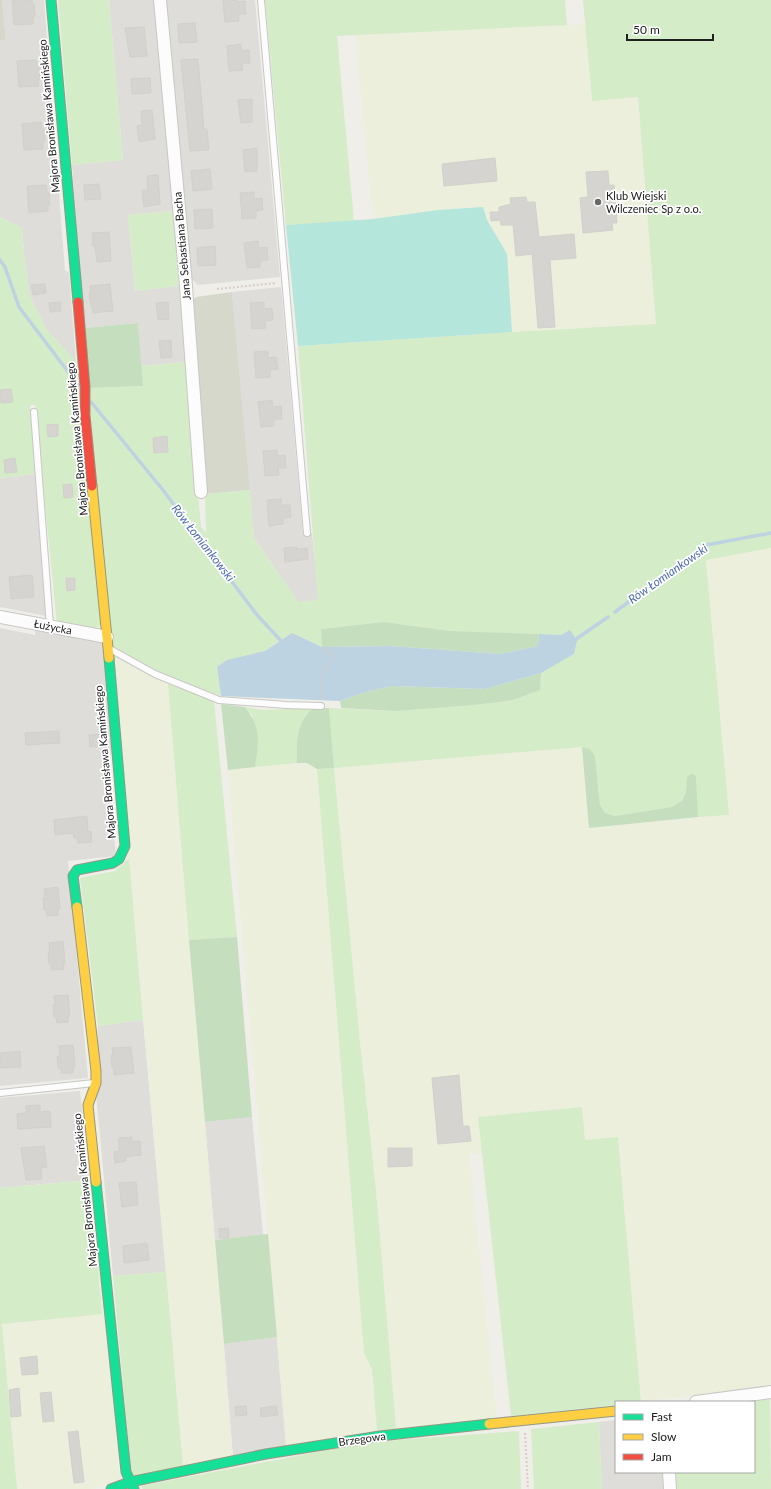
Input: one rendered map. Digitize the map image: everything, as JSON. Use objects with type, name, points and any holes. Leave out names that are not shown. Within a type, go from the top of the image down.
[{"type":"street","name":"Majora Bronisława Kamińskiego","points":[[51,0],[85,387],[85,416],[101,568],[125,846],[119,859],[113,863],[77,870],[73,876],[96,1071],[96,1083],[88,1105],[126,1472],[132,1486]]},
{"type":"street","name":"Jana Sebastiana Bacha","points":[[160,0],[185,273],[201,492]]},
{"type":"street","name":"Łużycka","points":[[0,617],[50,626],[107,642]]},
{"type":"street","points":[[704,1401],[771,1392]]},
{"type":"street","name":"Brzegowa","points":[[110,1489],[132,1486],[274,1452],[380,1436],[615,1411]]},
{"type":"street","points":[[669,1473],[670,1489]]},
{"type":"lane","points":[[261,0],[308,533]]},
{"type":"lane","points":[[34,412],[50,626]]},
{"type":"lane","points":[[107,642],[155,674],[219,700],[321,706]]},
{"type":"lane","points":[[0,1093],[96,1083]]},
{"type":"path","points":[[217,289],[286,282]]},
{"type":"path","points":[[321,706],[322,676],[333,657],[322,647]]},
{"type":"path","points":[[524,1420],[528,1489]]},
{"type":"shaded area","points":[[0,0],[2,0],[6,40],[0,40]]},
{"type":"shaded area","points":[[2,0],[44,0],[65,271],[69,272],[76,362],[47,330],[30,297],[22,228],[0,217],[0,40],[6,40]]},
{"type":"shaded area","points":[[109,0],[155,0],[173,211],[128,215],[135,291],[179,286],[186,362],[141,366],[138,323],[85,328],[72,165],[123,160]]},
{"type":"shaded area","points":[[163,0],[255,0],[280,277],[198,285],[189,277]]},
{"type":"shaded area","points":[[483,207],[487,220],[507,254],[512,332],[298,346],[286,225],[373,219],[438,210]]},
{"type":"shaded area","points":[[281,287],[303,534],[312,533],[319,600],[298,602],[254,538],[232,292]]},
{"type":"shaded area","points":[[232,292],[250,490],[205,494],[191,302],[196,297]]},
{"type":"shaded area","points":[[35,474],[46,616],[0,607],[0,478]]},
{"type":"shaded area","points":[[0,628],[35,635],[35,628],[102,641],[112,754],[107,755],[116,856],[68,861],[88,1078],[0,1086]]},
{"type":"shaded area","points":[[570,630],[577,640],[574,654],[541,673],[485,689],[392,686],[362,693],[340,701],[221,696],[217,667],[227,660],[265,651],[292,633],[322,647],[390,646],[501,654],[538,646],[539,634],[561,635]]},
{"type":"shaded area","points":[[143,1020],[166,1272],[113,1276],[96,1093],[98,1026]]},
{"type":"shaded area","points":[[80,1091],[90,1180],[0,1188],[0,1098]]},
{"type":"shaded area","points":[[252,1117],[263,1235],[215,1240],[205,1122]]},
{"type":"shaded area","points":[[277,1337],[286,1446],[233,1457],[224,1344]]},
{"type":"shaded area","points":[[615,1420],[615,1473],[663,1473],[664,1489],[602,1489],[599,1422]]},
{"type":"green space","points":[[58,0],[109,0],[123,160],[72,165]]},
{"type":"green space","points":[[265,0],[565,0],[567,25],[337,36],[354,221],[286,225]]},
{"type":"green space","points":[[583,0],[771,0],[771,548],[706,560],[729,815],[698,817],[696,776],[687,777],[686,792],[682,801],[672,807],[615,816],[605,813],[600,805],[595,757],[582,747],[334,768],[329,708],[396,711],[513,700],[540,690],[541,673],[574,654],[570,631],[561,635],[450,631],[384,622],[321,629],[322,647],[292,633],[265,651],[217,667],[221,696],[167,676],[111,645],[88,388],[143,386],[141,366],[186,362],[201,527],[206,533],[205,494],[250,490],[254,538],[298,602],[318,600],[298,346],[656,324],[638,97],[592,101]]},
{"type":"green space","points":[[585,24],[592,101],[638,97],[656,324],[512,332],[506,254],[487,220],[483,207],[438,210],[373,219],[355,35]]},
{"type":"green space","points":[[173,211],[179,286],[135,291],[128,215]]},
{"type":"green space","points":[[0,217],[22,228],[30,297],[47,330],[76,362],[101,625],[92,630],[57,624],[35,405],[30,405],[35,474],[0,478]]},
{"type":"green space","points":[[138,323],[143,386],[88,388],[85,328]]},
{"type":"green space","points":[[771,548],[771,1385],[641,1401],[618,1137],[585,1140],[582,1107],[479,1117],[482,1153],[469,1154],[497,1419],[396,1429],[376,1190],[360,1042],[334,768],[582,747],[590,828],[729,815],[706,560]]},
{"type":"green space","points":[[384,622],[450,631],[539,634],[538,646],[501,654],[390,646],[322,647],[321,629]]},
{"type":"green space","points":[[111,655],[168,684],[233,1457],[183,1467]]},
{"type":"green space","points":[[541,673],[540,690],[513,700],[396,711],[341,708],[340,701],[362,693],[392,686],[485,689]]},
{"type":"green space","points":[[168,684],[214,700],[237,937],[189,940]]},
{"type":"green space","points":[[221,704],[245,707],[254,721],[258,736],[255,767],[228,770]]},
{"type":"green space","points":[[245,707],[263,710],[313,708],[307,714],[300,727],[297,741],[297,763],[255,767],[258,745],[252,715]]},
{"type":"green space","points":[[313,708],[329,708],[334,768],[317,769],[307,763],[297,763],[297,741],[300,727],[307,714]]},
{"type":"green space","points":[[582,747],[590,749],[595,757],[600,805],[605,813],[615,816],[672,807],[682,801],[686,792],[687,777],[692,774],[696,776],[698,817],[589,828]]},
{"type":"green space","points":[[307,763],[317,769],[364,1353],[372,1369],[377,1431],[286,1446],[228,770]]},
{"type":"green space","points":[[334,768],[360,1042],[376,1190],[396,1429],[377,1431],[372,1369],[364,1353],[317,769]]},
{"type":"green space","points":[[129,858],[143,1020],[98,1026],[80,878],[115,871]]},
{"type":"green space","points":[[237,937],[252,1117],[205,1122],[189,940]]},
{"type":"green space","points":[[582,1107],[585,1140],[618,1137],[641,1401],[615,1401],[615,1405],[511,1416],[478,1117]]},
{"type":"green space","points":[[90,1180],[120,1480],[93,1489],[17,1489],[0,1299],[0,1188]]},
{"type":"green space","points":[[90,1180],[102,1314],[2,1324],[17,1489],[0,1489],[0,1188]]},
{"type":"green space","points":[[268,1234],[277,1337],[224,1344],[215,1240]]},
{"type":"green space","points":[[166,1272],[183,1467],[136,1477],[131,1471],[113,1276]]},
{"type":"green space","points":[[770,1397],[771,1489],[674,1489],[673,1473],[755,1473],[755,1401],[736,1401]]},
{"type":"green space","points":[[599,1422],[602,1489],[534,1489],[531,1429]]},
{"type":"green space","points":[[519,1431],[521,1489],[143,1489],[141,1486],[369,1442]]},
{"type":"building","points":[[12,0],[32,0],[32,4],[34,4],[35,16],[33,17],[33,24],[14,25]]},
{"type":"building","points":[[223,0],[237,0],[237,2],[245,1],[246,14],[238,14],[239,21],[225,22]]},
{"type":"building","points":[[195,23],[197,42],[179,43],[178,24]]},
{"type":"building","points":[[144,27],[147,56],[130,57],[125,28]]},
{"type":"building","points":[[241,44],[241,51],[249,50],[250,63],[242,63],[243,70],[229,71],[227,46]]},
{"type":"building","points":[[198,59],[204,129],[207,129],[209,150],[190,151],[181,60]]},
{"type":"building","points":[[36,60],[37,67],[39,67],[39,86],[19,87],[17,61]]},
{"type":"building","points":[[150,78],[151,93],[132,94],[131,79]]},
{"type":"building","points":[[252,99],[252,122],[241,123],[238,100]]},
{"type":"building","points":[[152,110],[155,139],[139,142],[137,126],[142,125],[141,111]]},
{"type":"building","points":[[41,122],[42,129],[44,129],[45,141],[43,141],[43,149],[24,150],[22,124]]},
{"type":"building","points":[[257,148],[257,171],[245,172],[243,150]]},
{"type":"building","points":[[495,158],[497,181],[444,186],[442,164]]},
{"type":"building","points":[[210,169],[212,189],[193,191],[191,171]]},
{"type":"building","name":"Klub Wiejski Wilczeniec Sp z o.o.","points":[[608,171],[609,185],[614,185],[617,223],[612,223],[613,230],[583,233],[580,198],[588,197],[586,172]]},
{"type":"building","points":[[158,175],[160,204],[144,207],[142,190],[148,190],[147,176]]},
{"type":"building","points":[[99,184],[101,199],[85,200],[84,185]]},
{"type":"building","points":[[46,185],[47,192],[49,192],[50,204],[48,205],[48,211],[29,213],[27,186]]},
{"type":"building","points":[[254,192],[254,199],[262,198],[263,210],[256,211],[256,218],[242,219],[240,193]]},
{"type":"building","points":[[526,197],[527,202],[535,202],[539,237],[574,234],[576,258],[550,260],[555,327],[538,328],[532,254],[516,256],[513,225],[501,225],[500,220],[491,221],[490,212],[499,212],[499,207],[511,204],[510,198]]},
{"type":"building","points":[[212,209],[213,228],[195,229],[194,210]]},
{"type":"building","points":[[109,232],[111,261],[97,262],[95,246],[93,246],[92,233]]},
{"type":"building","points":[[258,241],[259,248],[267,247],[268,260],[260,260],[260,267],[247,268],[244,243]]},
{"type":"building","points":[[215,246],[216,265],[198,266],[197,248]]},
{"type":"building","points":[[45,284],[46,293],[33,295],[31,285]]},
{"type":"building","points":[[110,284],[113,311],[93,313],[89,293],[91,293],[90,286]]},
{"type":"building","points":[[60,302],[61,311],[50,312],[49,303]]},
{"type":"building","points":[[168,302],[169,319],[158,320],[156,303]]},
{"type":"building","points":[[264,302],[264,309],[272,308],[273,320],[265,321],[266,328],[252,329],[250,303]]},
{"type":"building","points":[[171,340],[172,357],[161,358],[159,341]]},
{"type":"building","points":[[268,351],[268,358],[276,357],[278,369],[270,370],[270,377],[256,378],[254,352]]},
{"type":"building","points":[[11,389],[13,402],[1,403],[0,390]]},
{"type":"building","points":[[272,400],[273,407],[281,406],[282,419],[274,419],[274,426],[261,427],[258,402]]},
{"type":"building","points":[[58,424],[58,436],[48,437],[47,425]]},
{"type":"building","points":[[167,436],[168,452],[154,453],[153,438]]},
{"type":"building","points":[[277,450],[277,456],[285,455],[286,468],[278,468],[279,475],[265,476],[263,451]]},
{"type":"building","points":[[15,458],[17,472],[5,473],[4,460]]},
{"type":"building","points":[[72,484],[73,497],[64,498],[63,485]]},
{"type":"building","points":[[281,499],[281,505],[290,505],[291,517],[283,518],[283,524],[269,526],[267,500]]},
{"type":"building","points":[[297,547],[297,549],[307,548],[308,559],[285,562],[284,548]]},
{"type":"building","points":[[32,575],[34,597],[11,599],[9,577]]},
{"type":"building","points":[[66,578],[75,578],[75,590],[67,591]]},
{"type":"building","points":[[59,731],[60,743],[26,745],[25,733]]},
{"type":"building","points":[[101,734],[102,746],[90,747],[89,735]]},
{"type":"building","points":[[87,816],[88,832],[91,831],[92,842],[78,843],[77,838],[74,838],[73,833],[55,835],[54,820]]},
{"type":"building","points":[[58,887],[60,909],[58,909],[58,915],[47,916],[46,910],[44,910],[44,889]]},
{"type":"building","points":[[63,941],[65,963],[63,963],[64,969],[52,970],[51,964],[49,964],[49,943]]},
{"type":"building","points":[[68,995],[70,1016],[68,1016],[68,1022],[57,1023],[56,1017],[54,1017],[54,996]]},
{"type":"building","points":[[73,1045],[75,1066],[73,1067],[73,1073],[61,1073],[61,1068],[58,1068],[57,1056],[60,1056],[59,1046]]},
{"type":"building","points":[[131,1047],[134,1073],[114,1075],[111,1055],[113,1055],[112,1048]]},
{"type":"building","points":[[20,1051],[21,1067],[0,1068],[0,1053]]},
{"type":"building","points":[[459,1075],[463,1126],[469,1126],[471,1141],[438,1144],[432,1078]]},
{"type":"building","points":[[40,1105],[40,1112],[50,1111],[51,1127],[18,1129],[17,1114],[26,1113],[26,1106]]},
{"type":"building","points":[[132,1137],[132,1142],[140,1141],[141,1155],[126,1157],[126,1161],[115,1163],[114,1152],[119,1151],[119,1138]]},
{"type":"building","points":[[44,1146],[47,1167],[41,1168],[42,1179],[26,1180],[21,1148]]},
{"type":"building","points":[[388,1148],[412,1148],[412,1166],[388,1167]]},
{"type":"building","points":[[136,1182],[138,1205],[122,1207],[119,1183]]},
{"type":"building","points":[[228,1228],[229,1238],[220,1238],[219,1229]]},
{"type":"building","points":[[147,1243],[149,1260],[124,1263],[123,1246]]},
{"type":"building","points":[[37,1356],[38,1374],[22,1375],[20,1358]]},
{"type":"building","points":[[19,1388],[21,1416],[11,1417],[9,1390]]},
{"type":"building","points":[[51,1392],[54,1421],[43,1422],[40,1393]]},
{"type":"building","points":[[246,1406],[247,1415],[236,1416],[235,1407]]},
{"type":"building","points":[[276,1406],[278,1415],[261,1417],[260,1408]]},
{"type":"building","points":[[78,1431],[84,1482],[74,1483],[68,1432]]},
{"type":"waterway","name":"Rów Łomiankowski","points":[[0,260],[5,267],[19,307],[78,385]]},
{"type":"waterway","name":"Rów Łomiankowski","points":[[91,402],[163,490],[257,615],[284,644]]},
{"type":"waterway","name":"Rów Łomiankowski","points":[[615,612],[706,545],[771,533]]},
{"type":"waterway","name":"Rów Łomiankowski","points":[[572,642],[608,617]]},
{"type":"traffic: fast","points":[[51,0],[78,302]]},
{"type":"traffic: fast","points":[[77,907],[73,876],[77,870],[113,863],[119,859],[125,846],[109,658]]},
{"type":"traffic: fast","points":[[96,1182],[126,1472],[134,1489]]},
{"type":"traffic: fast","points":[[111,1489],[130,1482],[266,1454],[380,1436],[489,1424]]},
{"type":"traffic: slow","points":[[92,486],[109,658]]},
{"type":"traffic: slow","points":[[77,907],[96,1071],[96,1083],[88,1105],[96,1182]]},
{"type":"traffic: slow","points":[[489,1424],[615,1411]]},
{"type":"traffic: jam","points":[[78,302],[85,387],[85,415],[92,486]]},
{"type":"place","name":"Klub Wiejski Wilczeniec Sp z o.o.","points":[[598,202]]}]
